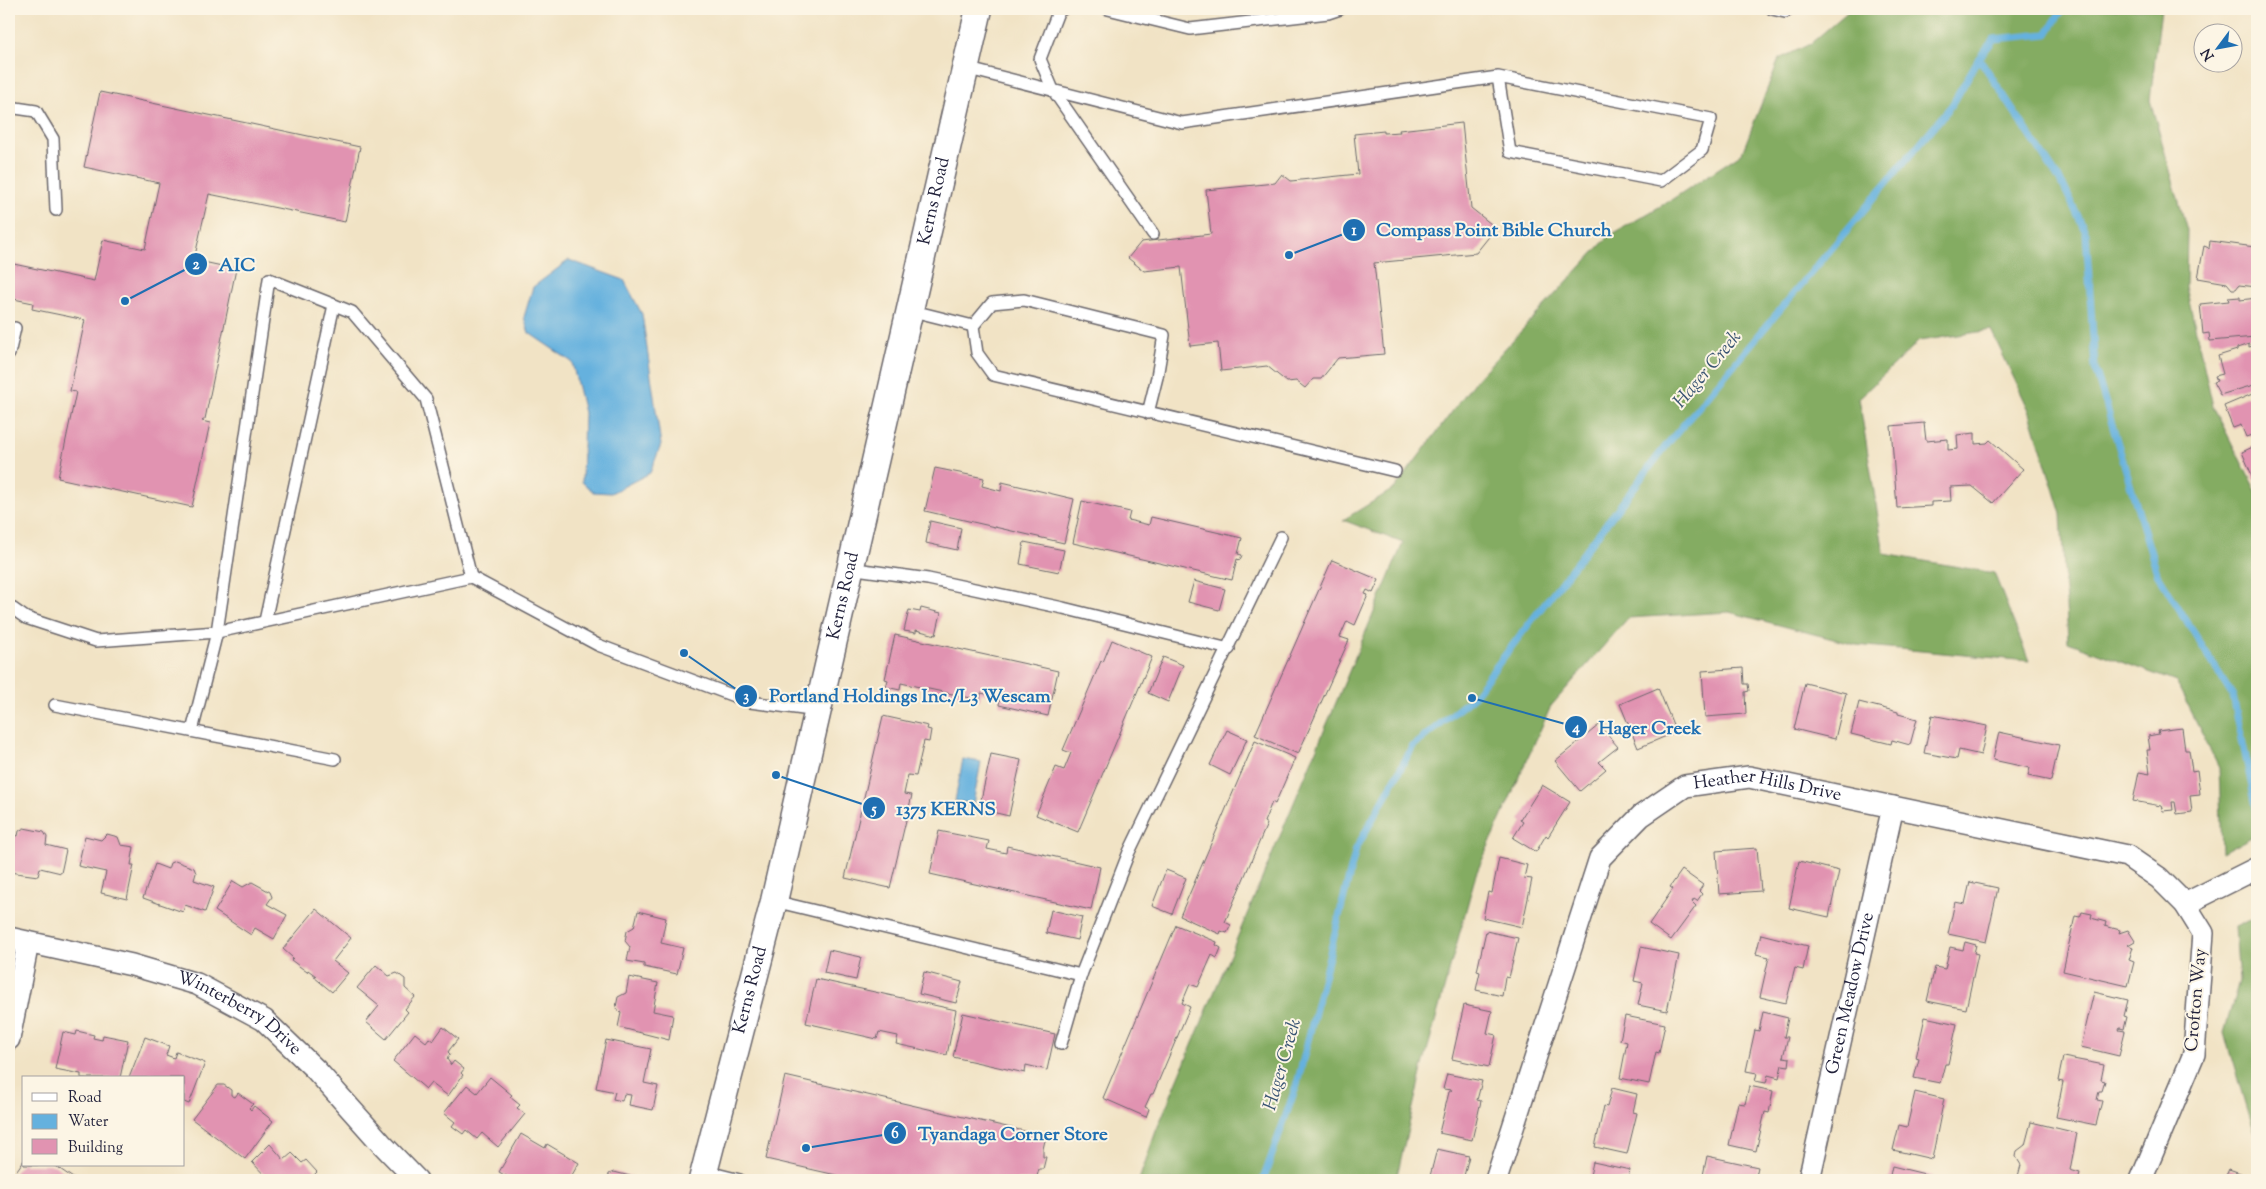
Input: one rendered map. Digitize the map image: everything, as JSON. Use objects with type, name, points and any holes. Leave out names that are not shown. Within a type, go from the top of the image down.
[{"type":"street","name":"Kerns Road","points":[[703,1176],[774,900],[979,9]]},
{"type":"street","name":"Heather Hills Drive","points":[[1496,1180],[1600,858],[1641,816],[1686,786],[1749,777],[2127,856],[2159,878],[2185,904]]},
{"type":"street","name":"Green Meadow Drive","points":[[1809,1180],[1893,807]]},
{"type":"street","points":[[2185,904],[2257,868]]},
{"type":"street","name":"Crofton Way","points":[[2141,1180],[2194,1054],[2203,933],[2185,904]]},
{"type":"street","points":[[9,1039],[18,940]]},
{"type":"street","name":"Winterberry Drive","points":[[18,940],[132,965],[197,984],[264,1020],[316,1070],[417,1180]]},
{"type":"lane","points":[[1063,9],[1058,12],[1040,59],[1053,90],[1153,234]]},
{"type":"lane","points":[[1108,9],[1190,29],[1328,13],[1340,9]]},
{"type":"lane","points":[[1772,9],[1785,12],[1788,9]]},
{"type":"lane","points":[[965,68],[1182,123],[1498,77],[1711,119],[1702,150],[1661,181],[1529,156],[1510,152],[1498,77]]},
{"type":"lane","points":[[9,107],[36,111],[53,139],[56,210]]},
{"type":"lane","points":[[192,731],[217,632],[269,279],[352,312],[426,399],[471,576]]},
{"type":"lane","points":[[1148,412],[1157,377],[1164,335],[1024,300],[992,303],[973,326],[977,353],[993,375],[1395,471]]},
{"type":"lane","points":[[265,621],[334,305]]},
{"type":"lane","points":[[909,310],[973,326]]},
{"type":"lane","points":[[9,354],[14,328]]},
{"type":"lane","points":[[1061,1044],[1081,975],[1130,852],[1281,537]]},
{"type":"lane","points":[[849,568],[928,579],[1053,606],[1228,649]]},
{"type":"lane","points":[[9,606],[26,618],[96,642],[217,632],[471,576],[598,646],[750,702],[818,711]]},
{"type":"lane","points":[[55,705],[334,759]]},
{"type":"lane","points":[[774,900],[1081,975]]},
{"type":"lane","points":[[703,1176],[740,1180]]},
{"type":"green space","points":[[1851,9],[2161,9],[2150,100],[2187,230],[2186,287],[2213,406],[2257,493],[2257,834],[2222,853],[2219,768],[2176,682],[2068,642],[2061,514],[2029,410],[1991,330],[1919,341],[1859,398],[1884,554],[1994,573],[2029,661],[1856,645],[1729,612],[1628,618],[1551,706],[1476,874],[1422,1069],[1396,1180],[1139,1180],[1156,1131],[1403,543],[1343,520],[1395,488],[1475,381],[1609,236],[1671,200],[1742,153],[1779,59],[1810,44]]},
{"type":"green space","points":[[2257,917],[2257,1144],[2224,1033],[2239,981],[2235,927]]},
{"type":"water","points":[[569,260],[624,280],[642,314],[661,445],[650,473],[611,493],[593,492],[582,482],[584,413],[572,362],[529,333],[524,317],[533,287]]},
{"type":"water","points":[[963,759],[981,762],[973,804],[955,801]]},
{"type":"building","points":[[100,92],[360,147],[345,222],[209,194],[194,260],[236,269],[205,419],[202,421],[210,423],[192,507],[58,478],[76,392],[70,391],[85,320],[32,309],[33,303],[9,298],[9,263],[94,281],[103,240],[145,249],[159,183],[84,167]]},
{"type":"building","points":[[1462,123],[1471,208],[1496,228],[1476,253],[1374,263],[1384,354],[1338,358],[1321,379],[1313,379],[1305,388],[1296,381],[1287,382],[1267,366],[1221,371],[1218,343],[1190,346],[1181,267],[1144,271],[1128,258],[1141,242],[1211,234],[1206,190],[1275,183],[1282,174],[1291,181],[1358,174],[1354,134],[1384,131],[1384,133],[1400,132],[1399,130]]},
{"type":"building","points":[[2210,241],[2255,247],[2254,254],[2257,254],[2257,287],[2239,285],[2236,289],[2232,289],[2227,283],[2198,278],[2204,246],[2209,248]]},
{"type":"building","points":[[2240,297],[2240,300],[2257,298],[2257,332],[2255,332],[2255,337],[2210,341],[2209,333],[2203,334],[2200,304],[2229,301],[2228,298]]},
{"type":"building","points":[[2249,344],[2249,347],[2257,345],[2257,384],[2220,395],[2213,382],[2217,381],[2215,376],[2223,374],[2218,356]]},
{"type":"building","points":[[2257,392],[2257,433],[2246,437],[2241,425],[2233,428],[2224,406]]},
{"type":"building","points":[[1924,423],[1926,441],[1948,439],[1948,450],[1958,449],[1957,435],[1975,433],[1975,444],[1987,443],[1990,440],[2023,469],[1993,503],[1972,486],[1950,487],[1951,501],[1931,502],[1931,506],[1897,508],[1891,426]]},
{"type":"building","points":[[2257,445],[2257,479],[2254,480],[2242,452]]},
{"type":"building","points":[[935,468],[984,478],[982,486],[1001,491],[1002,482],[1074,499],[1064,543],[925,511]]},
{"type":"building","points":[[1082,501],[1130,512],[1128,520],[1149,525],[1151,517],[1242,538],[1238,554],[1242,555],[1240,560],[1237,559],[1232,580],[1073,543]]},
{"type":"building","points":[[930,521],[961,528],[957,550],[926,543]]},
{"type":"building","points":[[1024,542],[1064,550],[1059,572],[1020,564]]},
{"type":"building","points":[[1332,560],[1379,580],[1373,593],[1367,590],[1365,594],[1368,595],[1355,625],[1347,621],[1340,637],[1349,640],[1298,754],[1255,735]]},
{"type":"building","points":[[1194,581],[1225,589],[1219,610],[1188,602]]},
{"type":"building","points":[[921,608],[941,613],[936,635],[916,630],[916,633],[904,631],[909,610],[920,612]]},
{"type":"building","points":[[895,635],[1058,671],[1048,716],[999,705],[1000,697],[981,693],[980,700],[901,683],[900,690],[886,687],[888,680],[885,679]]},
{"type":"building","points":[[1112,640],[1152,657],[1078,832],[1036,815],[1056,767],[1064,770],[1071,753],[1063,750],[1101,661],[1103,662]]},
{"type":"building","points":[[1163,657],[1183,665],[1168,702],[1148,693]]},
{"type":"building","points":[[1743,668],[1744,684],[1748,684],[1749,691],[1745,692],[1746,714],[1705,717],[1702,671]]},
{"type":"building","points":[[1805,683],[1846,693],[1835,739],[1794,729]]},
{"type":"building","points":[[1658,688],[1676,732],[1638,748],[1620,704]]},
{"type":"building","points":[[1859,702],[1917,719],[1910,745],[1892,740],[1891,744],[1851,734]]},
{"type":"building","points":[[1932,715],[1987,726],[1981,755],[1959,750],[1957,759],[1924,753]]},
{"type":"building","points":[[883,716],[928,726],[927,729],[931,730],[929,742],[924,741],[916,776],[908,775],[904,794],[912,795],[890,888],[845,878]]},
{"type":"building","points":[[1599,725],[1618,747],[1599,762],[1606,769],[1580,791],[1555,761]]},
{"type":"building","points":[[2182,728],[2185,750],[2189,750],[2192,771],[2197,770],[2200,794],[2190,795],[2192,812],[2177,814],[2175,802],[2172,802],[2173,810],[2163,811],[2161,806],[2133,801],[2139,772],[2150,774],[2147,750],[2150,750],[2148,736],[2159,734],[2158,731]]},
{"type":"building","points":[[1227,730],[1247,739],[1230,775],[1210,765]]},
{"type":"building","points":[[1999,732],[2059,745],[2051,781],[2028,776],[2030,768],[1993,760]]},
{"type":"building","points":[[1255,741],[1295,758],[1275,804],[1272,802],[1264,822],[1267,824],[1225,922],[1231,925],[1227,933],[1221,931],[1220,934],[1180,916]]},
{"type":"building","points":[[991,754],[1021,760],[1009,816],[979,809]]},
{"type":"building","points":[[1542,785],[1570,802],[1536,852],[1513,838],[1523,822],[1520,820]]},
{"type":"building","points":[[24,828],[44,832],[47,837],[46,845],[66,850],[61,873],[40,868],[38,876],[9,872],[9,834],[18,836],[19,831]]},
{"type":"building","points":[[939,831],[989,841],[987,849],[1006,853],[1007,846],[1100,867],[1091,910],[930,874]]},
{"type":"building","points":[[107,834],[118,837],[121,845],[134,847],[131,865],[134,865],[127,899],[101,893],[106,872],[78,866],[85,836],[101,840]]},
{"type":"building","points":[[1757,848],[1761,891],[1719,894],[1716,851]]},
{"type":"building","points":[[1499,858],[1527,865],[1524,878],[1532,879],[1522,927],[1483,918],[1488,892],[1492,893]]},
{"type":"building","points":[[175,861],[194,868],[196,873],[194,880],[214,887],[205,912],[185,905],[183,912],[143,898],[155,864],[168,869],[170,863]]},
{"type":"building","points":[[1799,861],[1839,871],[1829,917],[1789,908]]},
{"type":"building","points":[[1166,870],[1186,878],[1172,914],[1152,906]]},
{"type":"building","points":[[1682,870],[1703,885],[1699,891],[1702,894],[1697,901],[1694,899],[1692,902],[1696,906],[1671,940],[1649,924],[1673,889],[1670,887]]},
{"type":"building","points":[[233,881],[243,887],[252,882],[270,892],[272,897],[267,904],[287,915],[274,939],[255,928],[251,935],[215,911]]},
{"type":"building","points":[[1970,882],[1998,888],[1986,942],[1948,934],[1955,902],[1965,904]]},
{"type":"building","points":[[316,909],[351,938],[333,961],[348,973],[332,992],[314,977],[316,976],[291,960],[293,958],[283,949]]},
{"type":"building","points":[[1051,910],[1082,917],[1077,940],[1046,933]]},
{"type":"building","points":[[638,911],[666,918],[661,943],[683,948],[677,974],[644,967],[644,964],[627,961],[630,947],[625,941],[627,931],[634,927]]},
{"type":"building","points":[[2082,912],[2092,914],[2091,918],[2106,922],[2105,926],[2120,930],[2119,933],[2128,930],[2135,941],[2128,945],[2133,947],[2129,960],[2134,962],[2128,986],[2063,971],[2075,916],[2080,917]]},
{"type":"building","points":[[1176,925],[1217,942],[1216,945],[1221,948],[1217,958],[1212,955],[1198,987],[1190,984],[1182,1003],[1190,1007],[1153,1094],[1151,1094],[1145,1107],[1149,1109],[1146,1117],[1103,1098]]},
{"type":"building","points":[[1486,931],[1518,938],[1509,978],[1505,977],[1502,996],[1476,990],[1480,972],[1477,971]]},
{"type":"building","points":[[1761,934],[1808,946],[1803,970],[1795,968],[1786,1003],[1760,997],[1769,957],[1756,954]]},
{"type":"building","points":[[1965,942],[1976,945],[1974,953],[1978,954],[1966,1009],[1927,1001],[1935,967],[1945,969],[1950,947],[1963,950]]},
{"type":"building","points":[[1641,947],[1679,955],[1667,1011],[1638,1005],[1643,983],[1634,981]]},
{"type":"building","points":[[829,950],[861,957],[856,980],[824,973]]},
{"type":"building","points":[[376,965],[389,976],[397,973],[405,979],[405,988],[415,997],[405,1009],[408,1012],[386,1039],[366,1022],[379,1006],[357,988]]},
{"type":"building","points":[[924,972],[962,982],[956,1003],[919,994]]},
{"type":"building","points":[[629,977],[658,983],[653,1011],[673,1015],[669,1040],[618,1027],[621,1013],[616,1007],[618,997],[626,993]]},
{"type":"building","points":[[816,979],[956,1010],[947,1055],[896,1044],[898,1036],[879,1032],[877,1039],[806,1023]]},
{"type":"building","points":[[2094,992],[2128,1000],[2124,1016],[2127,1017],[2124,1029],[2120,1028],[2119,1030],[2125,1031],[2119,1056],[2081,1047]]},
{"type":"building","points":[[1464,1005],[1492,1011],[1487,1033],[1496,1035],[1489,1067],[1452,1059]]},
{"type":"building","points":[[1763,1012],[1788,1018],[1784,1037],[1788,1037],[1783,1057],[1790,1058],[1789,1066],[1782,1065],[1779,1078],[1768,1075],[1766,1083],[1755,1081],[1757,1073],[1746,1071],[1755,1030],[1759,1031]]},
{"type":"building","points":[[963,1013],[1055,1034],[1047,1070],[1026,1065],[1025,1073],[953,1057]]},
{"type":"building","points":[[1625,1016],[1665,1024],[1659,1053],[1656,1052],[1649,1084],[1620,1078],[1627,1042],[1620,1040]]},
{"type":"building","points":[[1925,1017],[1957,1024],[1948,1064],[1945,1064],[1940,1083],[1914,1078],[1919,1059],[1916,1058]]},
{"type":"building","points":[[443,1027],[458,1039],[448,1052],[450,1054],[447,1059],[451,1065],[454,1061],[464,1069],[461,1073],[463,1075],[448,1096],[431,1083],[426,1089],[393,1061],[415,1033],[426,1042],[429,1038],[433,1041]]},
{"type":"building","points":[[77,1031],[94,1035],[93,1038],[102,1040],[103,1035],[128,1040],[120,1076],[81,1076],[81,1074],[55,1069],[63,1032],[76,1035]]},
{"type":"building","points":[[145,1037],[169,1046],[166,1055],[174,1058],[176,1052],[205,1063],[189,1104],[185,1102],[185,1076],[130,1076]]},
{"type":"building","points":[[606,1040],[651,1049],[644,1083],[658,1086],[653,1110],[629,1105],[631,1095],[624,1094],[622,1101],[613,1099],[615,1092],[596,1088]]},
{"type":"building","points":[[2063,1057],[2104,1065],[2101,1080],[2105,1081],[2102,1091],[2099,1091],[2097,1100],[2102,1101],[2096,1125],[2056,1117],[2063,1082],[2058,1081]]},
{"type":"building","points":[[1447,1074],[1482,1081],[1477,1100],[1481,1101],[1472,1140],[1439,1133],[1449,1092],[1452,1090],[1443,1089]]},
{"type":"building","points":[[785,1076],[1046,1136],[1043,1157],[1046,1157],[1043,1169],[1039,1169],[1036,1180],[858,1180],[766,1159]]},
{"type":"building","points":[[490,1077],[512,1095],[510,1097],[520,1105],[517,1108],[525,1114],[498,1147],[482,1133],[477,1139],[466,1130],[463,1134],[452,1126],[455,1122],[444,1113],[467,1085],[477,1093]]},
{"type":"building","points":[[218,1085],[224,1085],[231,1090],[231,1095],[235,1097],[238,1093],[253,1104],[249,1108],[251,1110],[254,1106],[273,1121],[245,1159],[192,1119]]},
{"type":"building","points":[[1749,1086],[1773,1091],[1769,1113],[1765,1112],[1756,1151],[1729,1145],[1738,1103],[1745,1104]]},
{"type":"building","points":[[1612,1088],[1637,1094],[1633,1112],[1637,1113],[1627,1154],[1595,1147],[1604,1106],[1607,1107]]},
{"type":"building","points":[[1915,1092],[1944,1099],[1932,1159],[1893,1150],[1899,1125],[1907,1127]]},
{"type":"building","points":[[2031,1122],[2077,1133],[2070,1170],[2080,1173],[2078,1180],[2017,1180],[2021,1165],[2016,1157],[2017,1151],[2025,1145]]},
{"type":"building","points":[[521,1134],[545,1148],[547,1144],[579,1163],[569,1180],[514,1180],[499,1172]]},
{"type":"building","points":[[270,1144],[284,1160],[292,1153],[302,1163],[306,1160],[317,1172],[314,1175],[319,1180],[269,1180],[252,1162]]},
{"type":"building","points":[[1437,1149],[1469,1156],[1463,1180],[1429,1180]]},
{"type":"building","points":[[1707,1156],[1758,1167],[1755,1180],[1702,1180]]},
{"type":"building","points":[[1593,1162],[1630,1170],[1628,1180],[1589,1180]]},
{"type":"building","points":[[22,1163],[22,1166],[55,1166],[76,1180],[10,1180]]},
{"type":"building","points":[[1892,1166],[1933,1176],[1932,1180],[1889,1180]]},
{"type":"building","points":[[2229,1169],[2257,1179],[2257,1180],[2224,1180]]},
{"type":"building","points":[[614,1172],[634,1177],[635,1180],[608,1180],[609,1174]]},
{"type":"waterway","name":"Hager Creek","points":[[1263,1180],[1297,1084],[1356,849],[1413,746],[1472,698],[1669,442],[1952,105],[1979,58],[1994,39],[2047,34],[2060,13],[2058,9]]},
{"type":"waterway","points":[[1979,58],[2064,187],[2086,233],[2095,368],[2157,573],[2233,696],[2257,811]]},
{"type":"place","name":"Compass Point Bible Church","points":[[1289,255]]},
{"type":"place","name":"AIC","points":[[125,301]]},
{"type":"place","name":"Portland Holdings Inc./L3 Wescam","points":[[684,653]]},
{"type":"place","name":"Hager Creek","points":[[1472,698]]},
{"type":"place","name":"1375 KERNS","points":[[776,775]]},
{"type":"place","name":"Tyandaga Corner Store","points":[[806,1148]]}]
